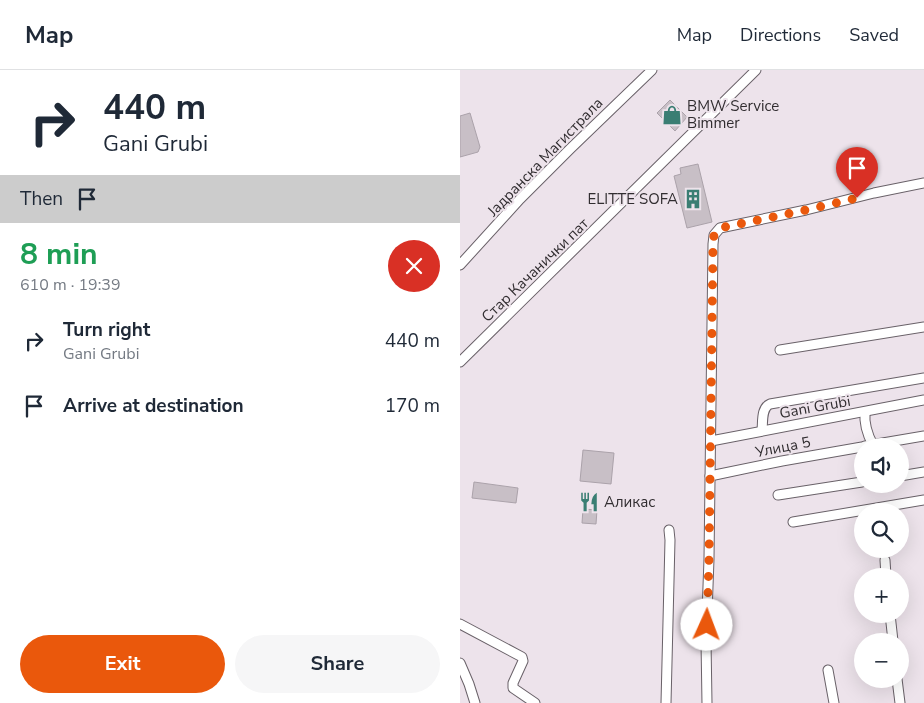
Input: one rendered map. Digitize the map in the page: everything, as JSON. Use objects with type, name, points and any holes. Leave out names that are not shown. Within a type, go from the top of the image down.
[{"type":"street","name":"Јадранска Магистрала","points":[[460,265],[570,148],[652,70]]},
{"type":"street","name":"Стар Качанички пат","points":[[460,362],[756,70]]},
{"type":"street","points":[[708,703],[706,641],[714,235],[720,228],[924,184]]},
{"type":"street","points":[[780,350],[924,327]]},
{"type":"street","points":[[762,430],[764,409],[770,404],[924,378]]},
{"type":"street","name":"Gani Grubi","points":[[711,441],[924,400]]},
{"type":"street","points":[[865,412],[867,438]]},
{"type":"street","name":"Улица 5","points":[[909,439],[924,436]]},
{"type":"street","name":"Улица 5","points":[[710,476],[854,448]]},
{"type":"street","points":[[909,474],[924,472]]},
{"type":"street","points":[[778,495],[854,483]]},
{"type":"street","points":[[793,522],[924,500]]},
{"type":"street","points":[[666,703],[669,530]]},
{"type":"street","points":[[884,560],[885,568]]},
{"type":"street","points":[[460,624],[522,657],[523,661],[513,686],[515,690],[535,703]]},
{"type":"street","points":[[460,663],[475,703]]},
{"type":"street","points":[[828,670],[834,703]]},
{"type":"street","points":[[898,688],[900,703]]},
{"type":"building","name":"BMW Service Bimmer","points":[[670,100],[687,117],[675,131],[657,113]]},
{"type":"building","points":[[470,113],[480,147],[478,152],[460,157],[460,116]]},
{"type":"building","name":"ELITTE SOFA","points":[[698,164],[712,222],[687,228],[674,176],[681,174],[680,168]]},
{"type":"building","points":[[583,450],[614,453],[611,484],[580,481]]},
{"type":"building","points":[[474,482],[518,488],[516,503],[472,498]]},
{"type":"building","points":[[583,509],[597,510],[596,524],[582,523]]},
{"type":"place","name":"BMW Service Bimmer","points":[[672,115]]},
{"type":"place","name":"ELITTE SOFA","points":[[693,199]]},
{"type":"place","name":"Аликас","points":[[589,502]]},
{"type":"route","points":[[707,625],[714,235],[720,228],[857,198]]}]
